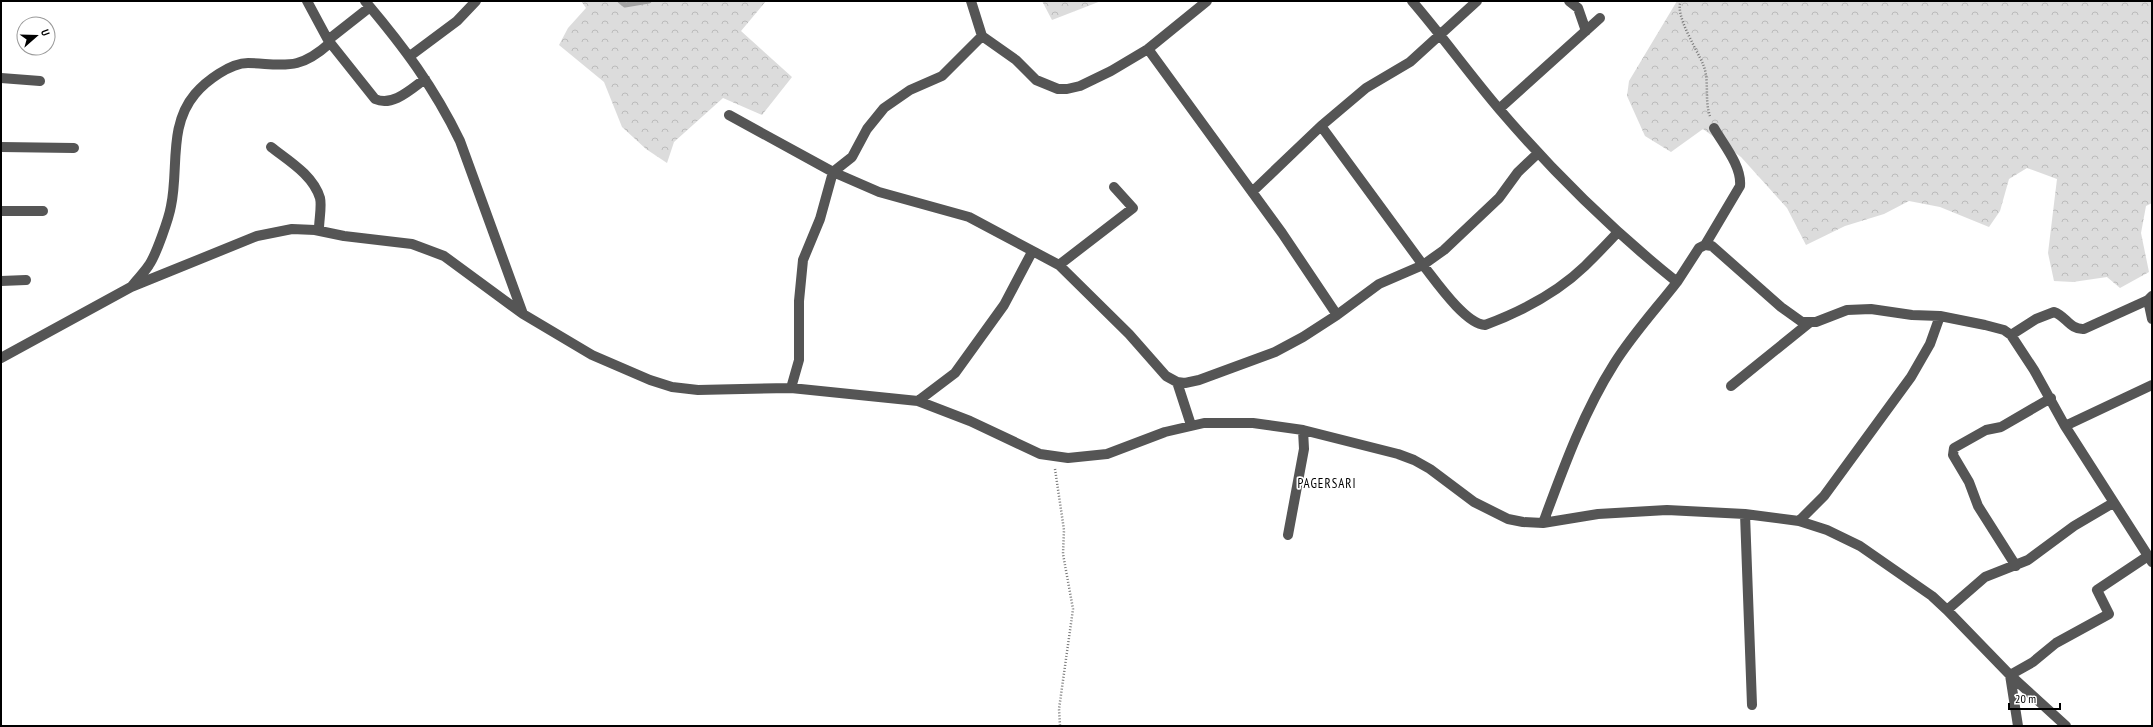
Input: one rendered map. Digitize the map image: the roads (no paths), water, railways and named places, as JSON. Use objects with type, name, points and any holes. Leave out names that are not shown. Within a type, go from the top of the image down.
[{"type":"street","points":[[307,1],[329,41],[375,99],[381,102],[393,100],[425,79]]},
{"type":"street","points":[[410,56],[457,21],[476,1]]},
{"type":"street","points":[[971,1],[982,36],[1016,60],[1036,80],[1058,89],[1080,86],[1111,71],[1148,49],[1164,38],[1203,2]]},
{"type":"street","points":[[1412,1],[1499,109],[1538,153],[1617,233],[1677,282]]},
{"type":"street","points":[[1252,192],[1321,126],[1366,88],[1410,62],[1477,1]]},
{"type":"street","points":[[1569,1],[1578,8],[1586,31]]},
{"type":"street","points":[[130,287],[150,264],[171,206],[176,142],[184,114],[194,95],[207,82],[235,65],[247,63],[276,65],[297,63],[319,53],[329,41],[368,4],[410,56],[434,91],[460,141],[523,314]]},
{"type":"street","points":[[1499,109],[1600,18]]},
{"type":"street","points":[[791,388],[798,360],[799,301],[804,260],[820,219],[833,172],[852,157],[867,129],[884,108],[904,94],[942,76],[982,36]]},
{"type":"street","points":[[1148,49],[1252,192],[1337,315]]},
{"type":"street","points":[[1,78],[40,81]]},
{"type":"street","points":[[729,115],[833,172],[879,192],[969,217],[1032,252],[1060,265],[1129,334],[1166,376],[1176,382],[1185,383],[1199,380],[1275,352],[1303,338],[1379,284],[1423,265],[1444,250],[1499,198],[1518,172],[1538,153]]},
{"type":"street","points":[[1321,126],[1423,265],[1468,318],[1478,325],[1485,325],[1518,310],[1556,289],[1585,266],[1617,233]]},
{"type":"street","points":[[1543,523],[1574,442],[1610,372],[1633,336],[1652,315],[1677,282],[1694,254],[1704,245],[1740,186],[1741,179],[1714,128]]},
{"type":"street","points":[[1,147],[74,148]]},
{"type":"street","points":[[271,147],[314,183],[320,199],[318,229],[315,230]]},
{"type":"street","points":[[1060,265],[1132,208],[1114,187]]},
{"type":"street","points":[[1,211],[43,211]]},
{"type":"street","points":[[1,358],[130,287],[257,236],[292,229],[315,230],[344,236],[412,244],[430,249],[444,256],[523,314],[592,355],[650,380],[672,387],[698,390],[791,388],[918,401],[970,421],[1022,447],[1054,457],[1086,457],[1107,454],[1165,432],[1191,425],[1228,421],[1303,430],[1408,458],[1430,469],[1455,489],[1490,510],[1508,519],[1523,522],[1543,523],[1598,514],[1667,510],[1746,514],[1799,521],[1827,530],[1860,546],[1905,577],[1948,610],[2010,675],[2066,726]]},
{"type":"street","points":[[1704,245],[1712,246],[1718,250],[1781,307],[1802,322],[1809,323]]},
{"type":"street","points":[[918,401],[955,373],[1004,306],[1032,252]]},
{"type":"street","points":[[1,281],[26,280]]},
{"type":"street","points":[[2011,336],[2046,314],[2054,312],[2060,314],[2072,327],[2084,328],[2150,298],[2152,319]]},
{"type":"street","points":[[1731,386],[1809,323],[1837,313],[1858,309],[1884,310],[1912,315],[1940,316],[1985,324],[2004,330],[2011,336],[2051,398],[2065,426],[2150,559],[2097,590],[2109,614],[2056,643],[2033,662],[2010,675]]},
{"type":"street","points":[[1799,521],[1824,496],[1912,376],[1930,344],[1940,316]]},
{"type":"street","points":[[1176,382],[1191,425]]},
{"type":"street","points":[[2065,426],[2152,385]]},
{"type":"street","points":[[2016,566],[1978,506],[1969,482],[1953,455],[1954,448],[1986,430],[2001,426],[2051,398]]},
{"type":"street","points":[[1288,536],[1304,449],[1303,430]]},
{"type":"street","points":[[1948,610],[1985,577],[2028,560],[2074,526],[2113,503]]},
{"type":"street","points":[[1746,514],[1752,705]]},
{"type":"street","points":[[2010,675],[2018,726]]},
{"type":"waterway","points":[[620,1],[625,5],[649,1]]},
{"type":"district","name":"PAGERSARI","points":[[1327,483]]}]
